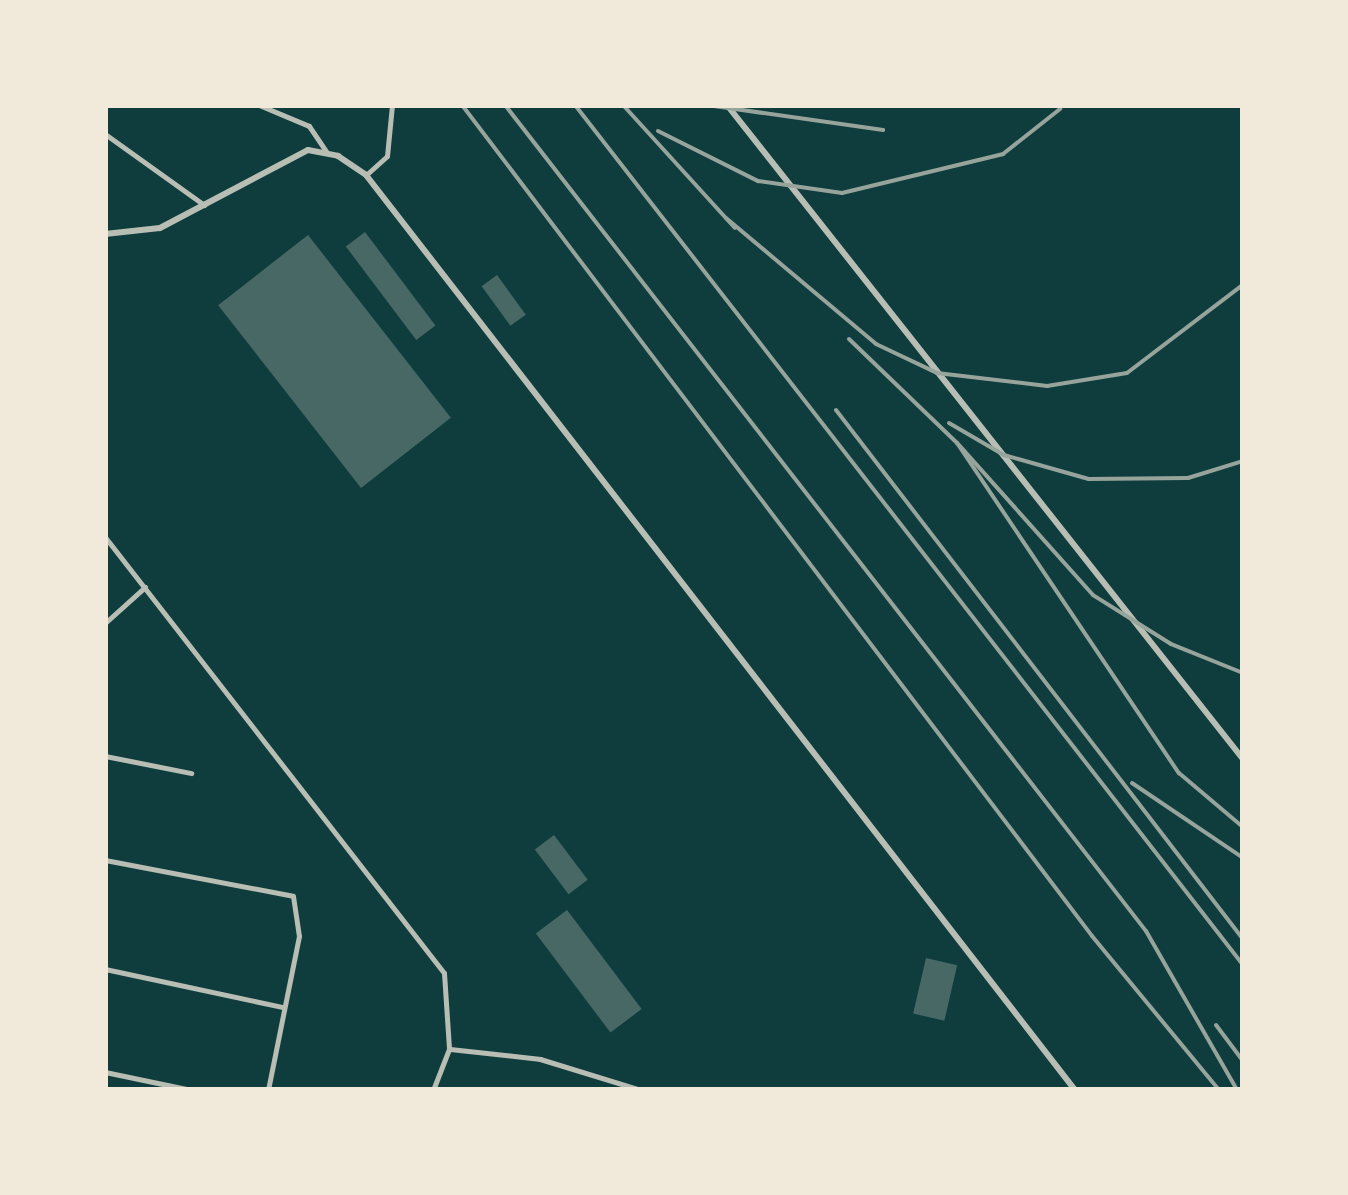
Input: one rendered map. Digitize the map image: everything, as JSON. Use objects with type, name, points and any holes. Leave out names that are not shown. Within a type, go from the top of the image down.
[{"type":"street","points":[[258,105],[309,126],[326,152],[366,175],[1076,1090]]},
{"type":"street","points":[[366,175],[386,156],[392,105]]},
{"type":"street","points":[[726,105],[1243,759]]},
{"type":"street","points":[[105,134],[204,205]]},
{"type":"street","points":[[105,234],[138,236],[297,154],[326,152]]},
{"type":"street","points":[[105,537],[444,973],[449,1049],[432,1090]]},
{"type":"street","points":[[105,623],[145,587]]},
{"type":"street","points":[[105,756],[191,773]]},
{"type":"street","points":[[105,860],[293,896],[299,936],[268,1090]]},
{"type":"street","points":[[105,969],[284,1007]]},
{"type":"street","points":[[449,1049],[540,1060],[642,1090]]},
{"type":"street","points":[[105,1072],[191,1090]]},
{"type":"building","points":[[365,232],[435,325],[416,340],[346,246]]},
{"type":"building","points":[[308,235],[451,418],[361,488],[218,305]]},
{"type":"building","points":[[497,275],[526,315],[510,326],[482,286]]},
{"type":"building","points":[[554,835],[588,880],[569,894],[535,849]]},
{"type":"building","points":[[567,910],[642,1009],[610,1033],[536,933]]},
{"type":"building","points":[[926,958],[957,965],[944,1021],[913,1014]]},
{"type":"railway","points":[[462,105],[1092,936],[1219,1090]]},
{"type":"railway","points":[[505,105],[1146,931],[1237,1090]]},
{"type":"railway","points":[[575,105],[1243,965]]},
{"type":"railway","points":[[623,105],[735,228]]},
{"type":"railway","points":[[707,105],[883,130]]},
{"type":"railway","points":[[658,131],[758,181],[842,193],[1003,154],[1060,109]]},
{"type":"railway","points":[[726,218],[876,344],[937,373],[1047,386],[1127,373],[1241,286]]},
{"type":"railway","points":[[849,339],[957,443]]},
{"type":"railway","points":[[836,410],[1243,939]]},
{"type":"railway","points":[[949,423],[1004,455],[1089,479],[1188,478],[1243,461]]},
{"type":"railway","points":[[1243,673],[1171,644],[1093,595],[957,443],[1179,773],[1243,827]]},
{"type":"railway","points":[[1132,783],[1243,858]]},
{"type":"railway","points":[[1216,1025],[1243,1061]]}]
